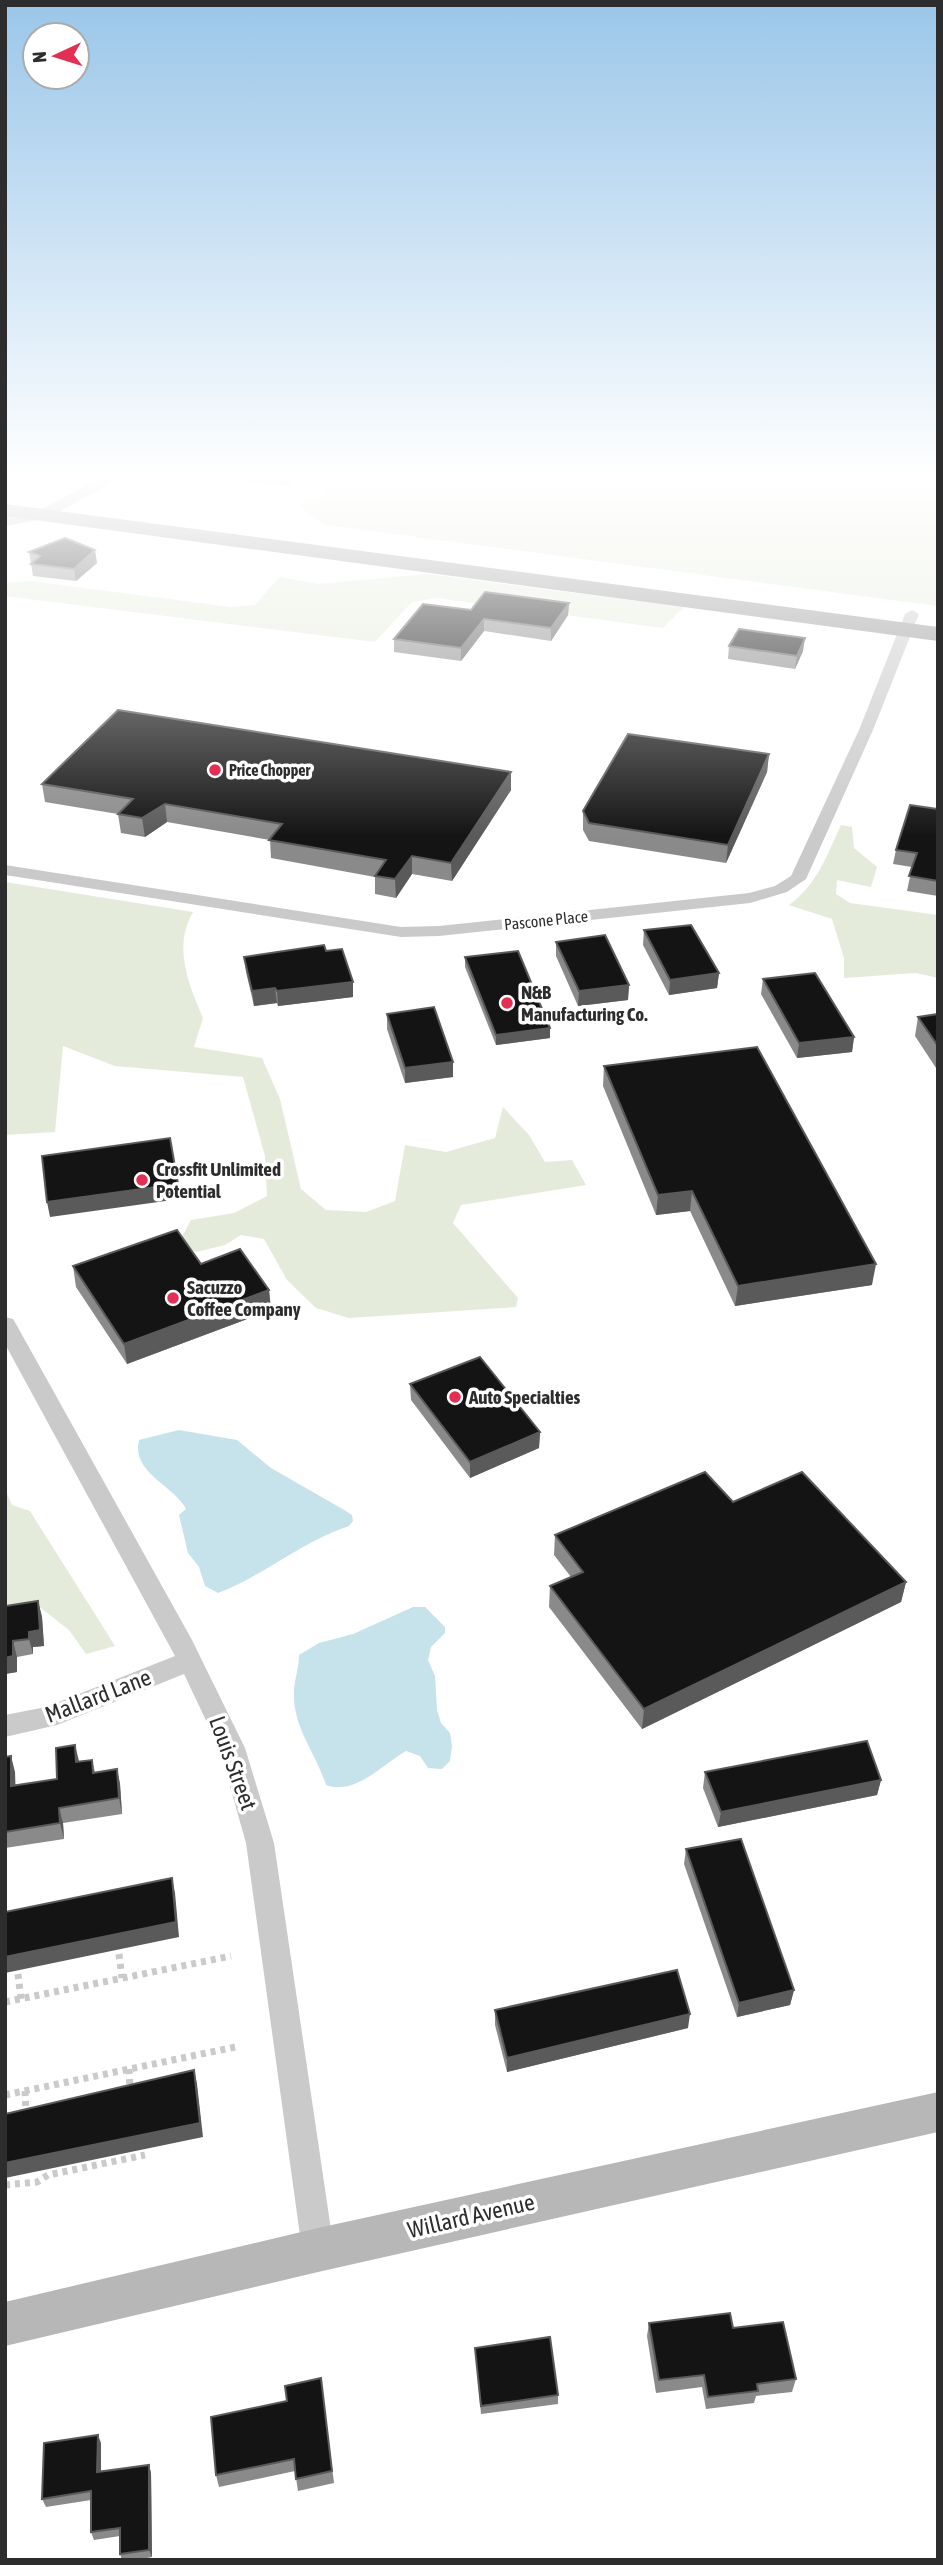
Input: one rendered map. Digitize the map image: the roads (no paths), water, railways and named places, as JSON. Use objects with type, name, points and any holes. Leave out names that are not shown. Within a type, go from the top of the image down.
[{"type":"highway","points":[[705,597],[910,622],[938,618]]},
{"type":"highway","points":[[731,597],[910,622],[938,634]]},
{"type":"main road","name":"Willard Avenue","points":[[5,2324],[318,2250],[938,2112]]},
{"type":"street","name":"Pascone Place","points":[[5,870],[401,932],[444,931],[750,898],[782,889],[798,879],[866,730],[910,622]]},
{"type":"street","name":"Louis Street","points":[[8,1335],[190,1661],[232,1748],[260,1843],[318,2250]]},
{"type":"street","name":"Mallard Lane","points":[[5,1726],[48,1717],[190,1661]]},
{"type":"water","points":[[179,1430],[237,1440],[271,1468],[352,1515],[353,1521],[349,1526],[315,1541],[218,1593],[205,1586],[199,1567],[188,1553],[179,1515],[186,1509],[180,1500],[147,1470],[138,1451],[139,1440]]},
{"type":"water","points":[[413,1607],[425,1607],[445,1627],[445,1633],[431,1647],[428,1660],[435,1676],[437,1710],[441,1723],[450,1733],[450,1761],[442,1769],[428,1768],[420,1756],[406,1751],[358,1783],[337,1787],[326,1785],[297,1718],[294,1688],[299,1655],[319,1643],[353,1634]]},
{"type":"place","name":"Price Chopper","points":[[215,770]]},
{"type":"place","name":"N&B Manufacturing Co.","points":[[507,1003]]},
{"type":"place","name":"Crossfit Unlimited Potential","points":[[142,1180]]},
{"type":"place","name":"Sacuzzo Coffee Company","points":[[173,1298]]},
{"type":"place","name":"Auto Specialties","points":[[455,1397]]}]
